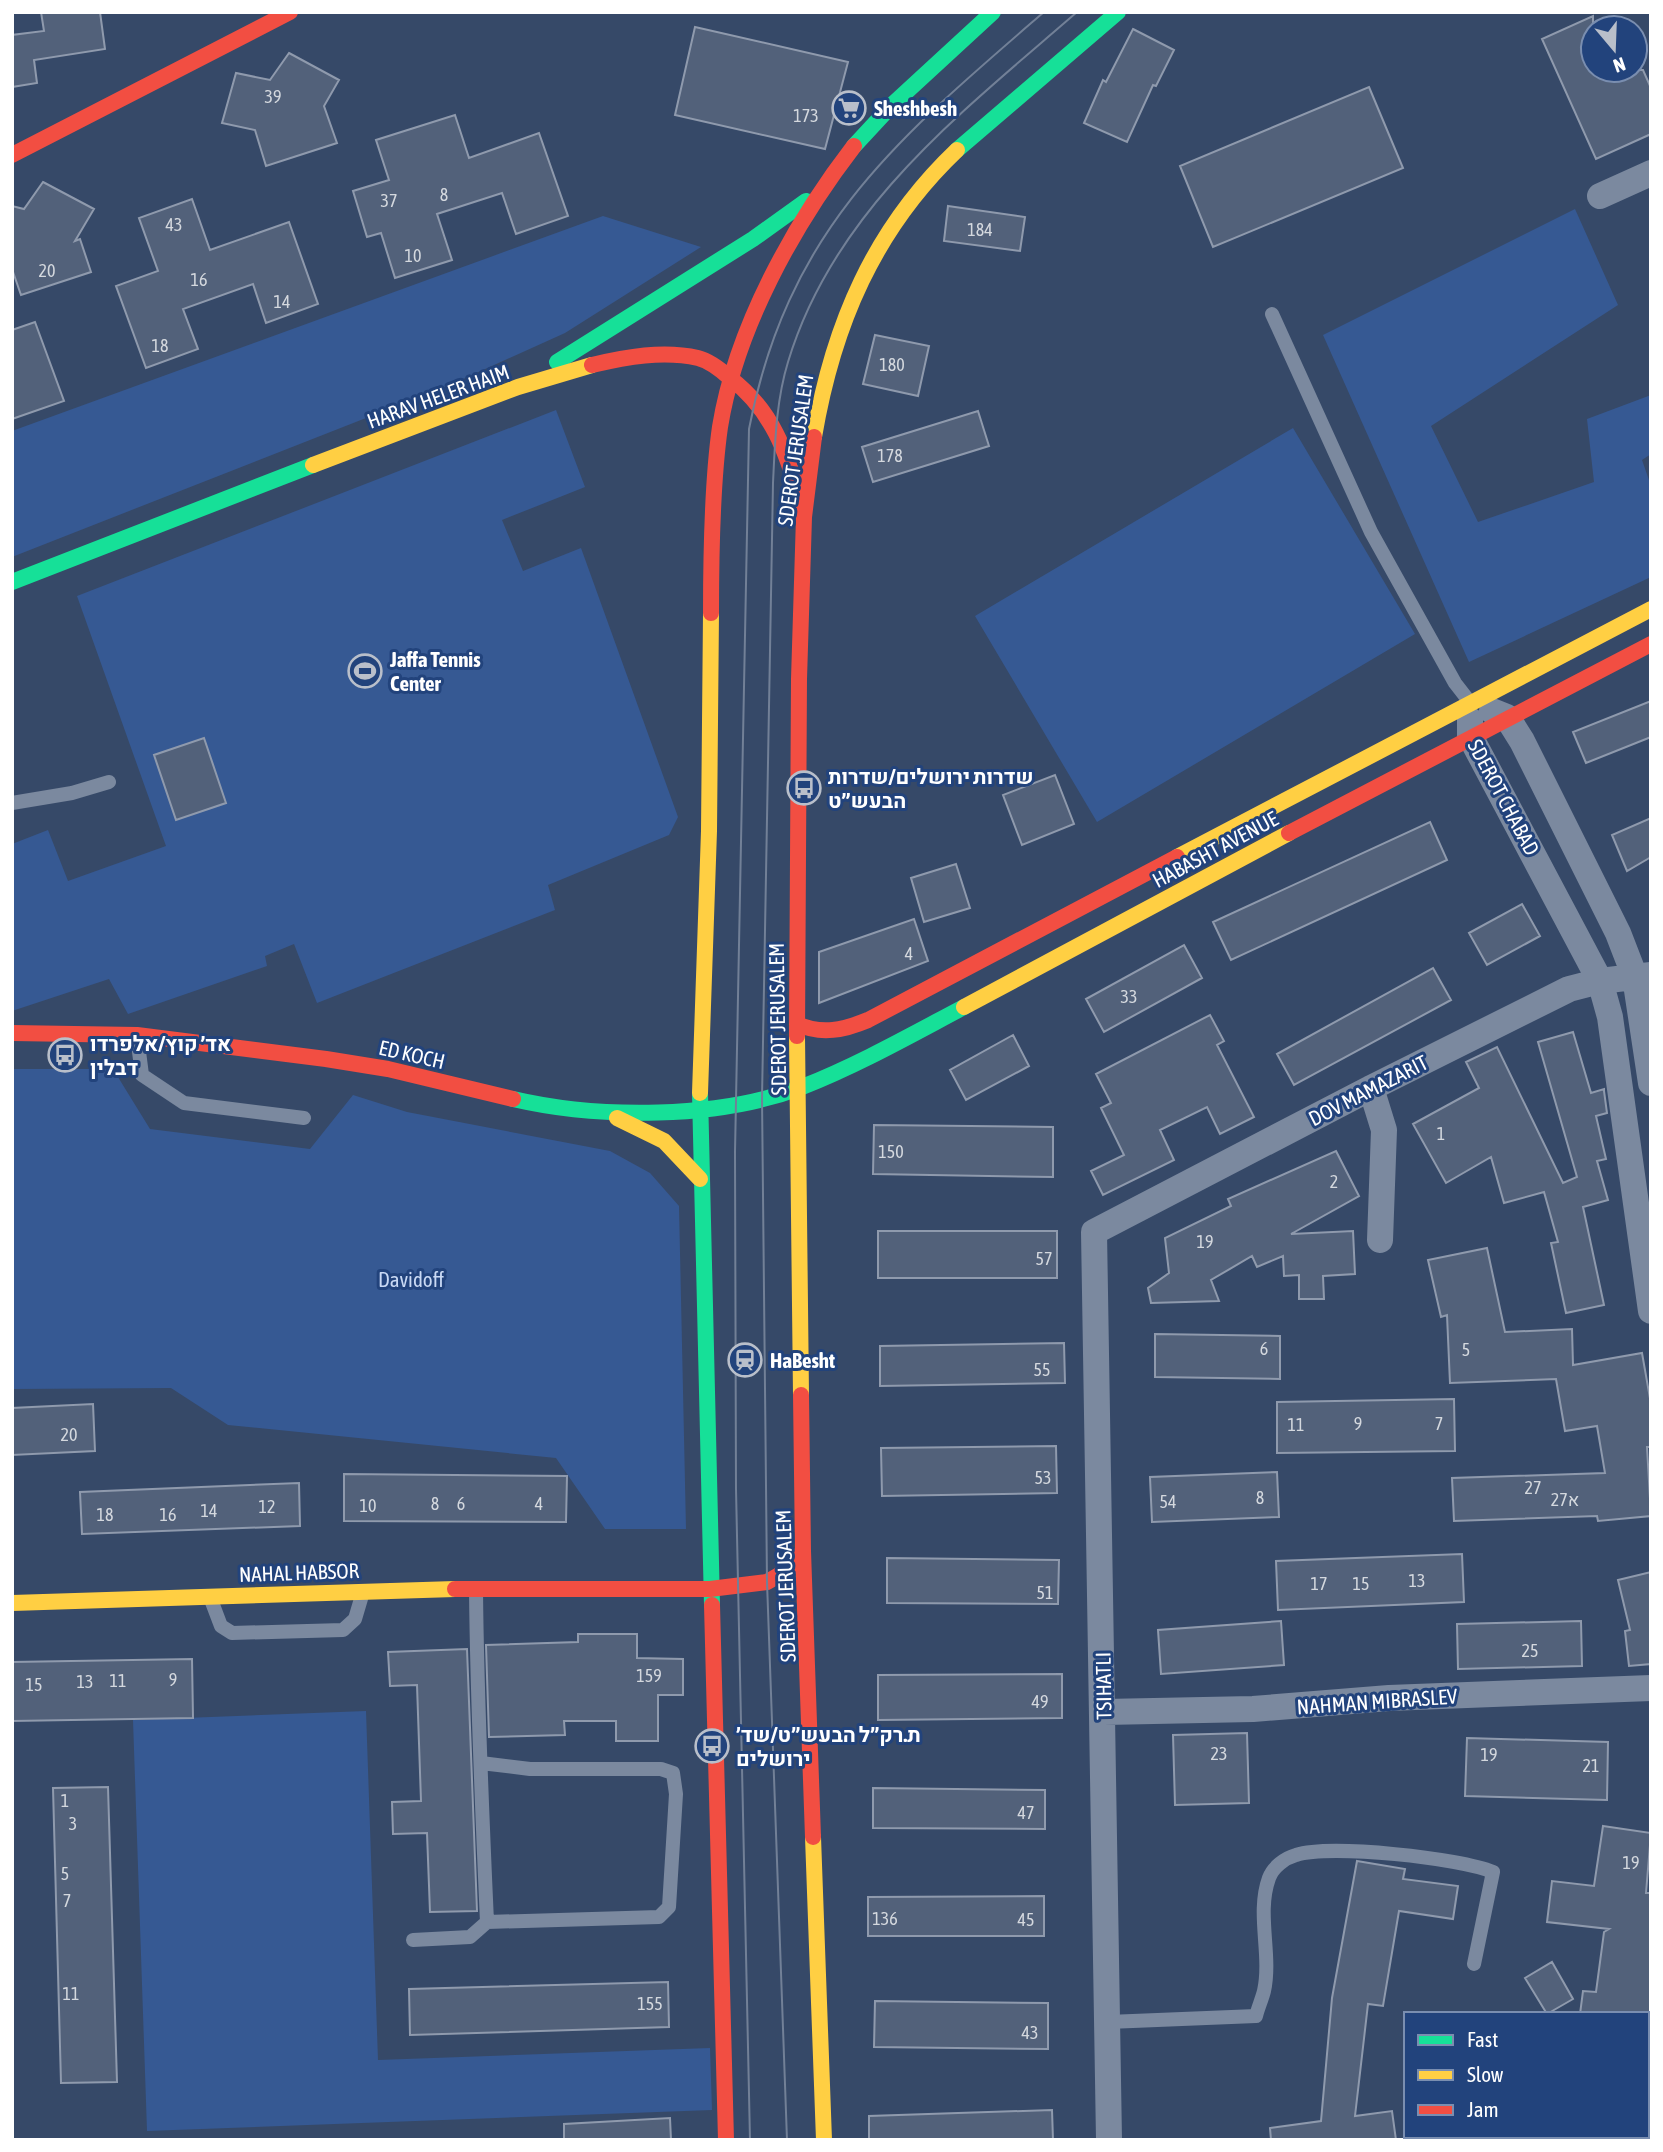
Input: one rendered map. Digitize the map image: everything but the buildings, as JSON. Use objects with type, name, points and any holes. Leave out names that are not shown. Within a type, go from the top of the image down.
[{"type":"street","points":[[12,155],[290,12]]},
{"type":"street","points":[[481,402],[569,356],[794,212],[830,177],[892,105],[993,12]]},
{"type":"street","name":"SDEROT JERUSALEM","points":[[824,2140],[803,1551],[797,1024],[799,679],[804,517],[824,378],[859,283],[879,244],[933,173],[972,136],[1118,12]]},
{"type":"street","points":[[1600,196],[1651,173]]},
{"type":"street","points":[[726,2140],[707,1503],[699,1110],[709,831],[714,494],[720,428],[731,378],[755,314],[793,234],[830,177]]},
{"type":"street","name":"HARAV HELER HAIM","points":[[12,582],[481,402],[579,368],[659,353],[696,357],[708,362],[756,397],[768,414],[792,471],[804,517]]},
{"type":"street","name":"HABASHT AVENUE","points":[[797,1024],[820,1032],[869,1020],[1469,702],[1651,609]]},
{"type":"street","name":"HABASHT AVENUE","points":[[799,1088],[862,1061],[984,998],[1470,736],[1651,644]]},
{"type":"street","name":"SDEROT CHABAD","points":[[1651,1083],[1643,976],[1618,933],[1507,717],[1469,702],[1470,736],[1601,981],[1609,1017],[1651,1311]]},
{"type":"street","name":"DOV MAMAZARIT","points":[[1094,1232],[1371,1087],[1569,989],[1601,981],[1643,976]]},
{"type":"street","name":"ED KOCH","points":[[12,1033],[137,1035],[360,1064],[536,1104],[595,1112],[699,1110],[799,1088]]},
{"type":"street","points":[[1371,1087],[1384,1130],[1380,1240]]},
{"type":"street","points":[[595,1112],[622,1120],[660,1137],[688,1160],[700,1180]]},
{"type":"street","name":"TSIHATLI","points":[[1094,1232],[1109,2140]]},
{"type":"street","points":[[691,1549],[702,1532],[707,1503]]},
{"type":"street","name":"NAHAL HABSOR","points":[[12,1603],[363,1591],[586,1587],[710,1589],[767,1582],[788,1570],[803,1551]]},
{"type":"street","name":"NAHAL HABSOR","points":[[586,1587],[642,1573]]},
{"type":"street","name":"NAHMAN MIBRASLEV","points":[[1104,1712],[1253,1709],[1389,1698],[1651,1688]]},
{"type":"lane","points":[[1272,314],[1371,532],[1455,683],[1469,702]]},
{"type":"lane","points":[[12,803],[72,793],[109,782]]},
{"type":"lane","points":[[137,1035],[142,1074],[184,1103],[304,1118]]},
{"type":"lane","points":[[476,1589],[486,1922]]},
{"type":"lane","points":[[210,1596],[221,1626],[232,1633],[343,1630],[355,1619],[363,1591]]},
{"type":"lane","points":[[413,1940],[470,1937],[486,1922],[659,1917],[665,1914],[669,1907],[676,1780],[673,1773],[661,1769],[530,1769],[481,1763]]},
{"type":"lane","points":[[1108,2022],[1256,2016],[1264,1990],[1264,1895],[1270,1875],[1280,1863],[1297,1854],[1413,1855],[1493,1872],[1475,1964]]},
{"type":"green space","points":[[1575,209],[1618,305],[1431,426],[1478,522],[1594,482],[1587,419],[1651,395],[1651,454],[1642,460],[1651,486],[1651,577],[1469,662],[1323,335]]},
{"type":"green space","points":[[603,216],[701,247],[565,333],[450,385],[12,557],[12,431]]},
{"type":"green space","name":"Jaffa Tennis Center","points":[[556,410],[585,487],[502,520],[523,571],[581,548],[678,817],[669,835],[548,885],[555,910],[317,1003],[294,944],[265,956],[267,966],[128,1014],[109,979],[12,1011],[12,844],[48,830],[68,881],[166,846],[77,596]]},
{"type":"green space","points":[[1293,428],[1415,634],[1097,822],[975,616]]},
{"type":"green space","name":"Davidoff","points":[[12,1069],[113,1069],[150,1129],[310,1149],[353,1095],[407,1112],[610,1151],[650,1173],[679,1206],[686,1529],[605,1529],[556,1458],[228,1425],[171,1388],[12,1389]]},
{"type":"green space","points":[[366,1711],[378,2060],[710,2048],[712,2110],[147,2131],[133,1720]]},
{"type":"tram line","points":[[750,2140],[736,1489],[735,1152],[749,429],[767,359],[791,297],[821,242],[856,193],[896,147],[941,102],[1044,12]]},
{"type":"tram line","points":[[787,2140],[767,1582],[762,1098],[773,483],[779,407],[788,362],[809,307],[836,257],[869,210],[947,126],[1077,12]]},
{"type":"traffic: fast","points":[[854,146],[892,105],[993,12]]},
{"type":"traffic: fast","points":[[957,150],[1118,12]]},
{"type":"traffic: fast","points":[[557,362],[753,239],[806,201]]},
{"type":"traffic: fast","points":[[12,582],[313,465]]},
{"type":"traffic: fast","points":[[513,1099],[583,1110],[658,1112],[696,1110],[769,1098],[823,1078],[964,1007]]},
{"type":"traffic: fast","points":[[700,1093],[712,1605]]},
{"type":"traffic: slow","points":[[814,437],[833,356],[862,281],[902,212],[957,150]]},
{"type":"traffic: slow","points":[[313,465],[518,387],[592,365]]},
{"type":"traffic: slow","points":[[1177,857],[1651,609]]},
{"type":"traffic: slow","points":[[700,1093],[709,831],[711,613]]},
{"type":"traffic: slow","points":[[964,1007],[1289,833]]},
{"type":"traffic: slow","points":[[797,1036],[801,1395]]},
{"type":"traffic: slow","points":[[617,1118],[664,1141],[700,1179]]},
{"type":"traffic: slow","points":[[12,1603],[455,1589]]},
{"type":"traffic: slow","points":[[813,1837],[824,2140]]},
{"type":"traffic: jam","points":[[12,155],[290,12]]},
{"type":"traffic: jam","points":[[711,613],[712,520],[717,449],[728,390],[739,352],[789,243],[854,146]]},
{"type":"traffic: jam","points":[[592,365],[631,357],[671,355],[698,358],[715,366],[745,390],[767,418],[783,449],[800,501]]},
{"type":"traffic: jam","points":[[797,1036],[799,679],[804,517],[814,437]]},
{"type":"traffic: jam","points":[[1289,833],[1651,644]]},
{"type":"traffic: jam","points":[[797,1024],[833,1030],[868,1020],[1177,857]]},
{"type":"traffic: jam","points":[[12,1033],[137,1035],[326,1059],[388,1069],[513,1099]]},
{"type":"traffic: jam","points":[[801,1395],[803,1551],[813,1837]]},
{"type":"traffic: jam","points":[[455,1589],[710,1589],[767,1582],[788,1570],[803,1551]]},
{"type":"traffic: jam","points":[[712,1605],[726,2140]]},
{"type":"place","name":"Sheshbesh","points":[[849,108]]},
{"type":"place","name":"Jaffa Tennis Center","points":[[365,671]]},
{"type":"place","name":"שדרות ירושלים/שדרות הבעש״ט","points":[[804,788]]},
{"type":"place","name":"אד׳ קוץ/אלפרדו דבלין","points":[[65,1055]]},
{"type":"place","name":"HaBesht","points":[[745,1360]]},
{"type":"place","name":"ת.רק״ל הבעש״ט/שד׳ ירושלים","points":[[712,1746]]}]
